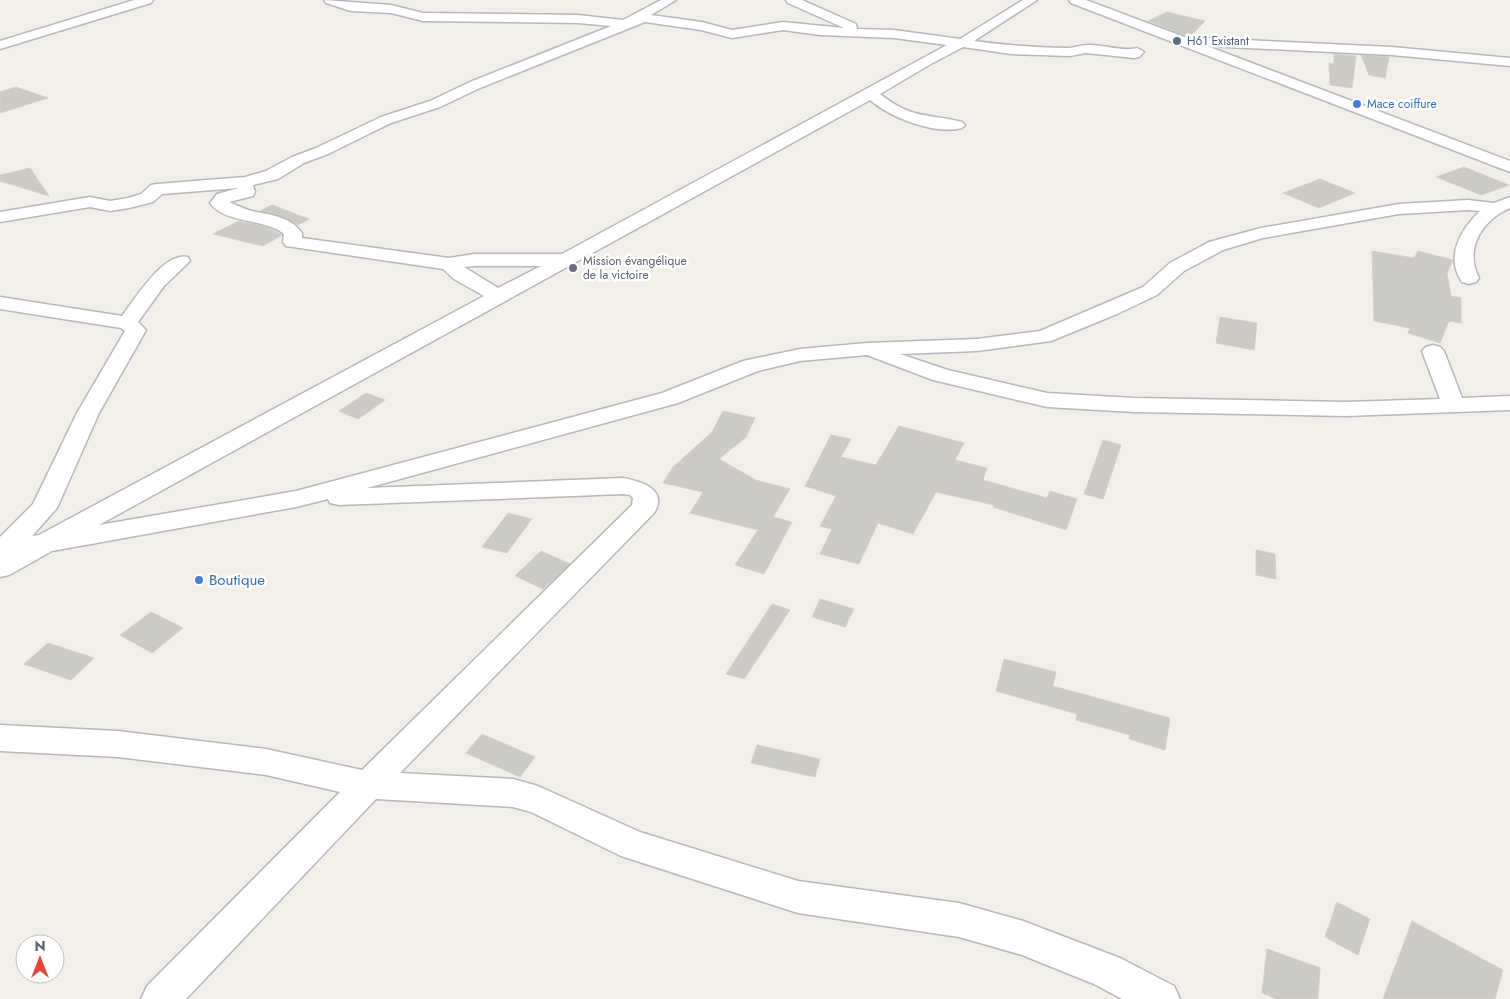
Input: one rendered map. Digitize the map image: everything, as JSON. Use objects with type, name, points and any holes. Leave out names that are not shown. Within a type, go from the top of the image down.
[{"type":"street","points":[[0,45],[147,0]]},
{"type":"street","points":[[330,0],[351,7],[391,9],[423,17],[578,19],[623,24],[645,18],[702,26],[732,34],[783,26],[820,31],[894,34],[1011,50],[1070,52],[1086,49],[1134,54],[1137,52]]},
{"type":"street","points":[[0,217],[23,212],[50,210],[91,200],[110,206],[147,198],[158,189],[245,182],[272,176],[298,160],[322,151],[386,120],[435,104],[556,53],[568,46],[595,39],[670,0]]},
{"type":"street","points":[[792,0],[924,62]]},
{"type":"street","points":[[42,544],[871,94],[924,62],[965,44],[1031,0]]},
{"type":"street","points":[[1075,0],[1510,167]]},
{"type":"street","points":[[1183,42],[1332,47],[1510,62]]},
{"type":"street","points":[[871,94],[884,105],[912,120],[957,125]]},
{"type":"street","points":[[245,182],[247,192],[223,198],[219,203],[245,215],[261,217],[286,226],[293,233],[292,242],[449,264],[474,260],[500,262],[567,260]]},
{"type":"street","points":[[1468,278],[1463,270],[1462,256],[1475,225],[1484,215],[1503,205]]},
{"type":"street","points":[[2,555],[42,544],[296,499],[670,398],[751,366],[800,355],[867,349],[952,347],[1044,337],[1110,310],[1150,291],[1177,267],[1216,246],[1261,233],[1398,209],[1503,205]]},
{"type":"street","points":[[127,323],[157,282],[181,261]]},
{"type":"street","points":[[449,264],[461,275],[499,297]]},
{"type":"street","points":[[0,303],[127,323],[136,330],[68,451],[44,508],[2,555]]},
{"type":"street","points":[[867,349],[941,375],[1047,400],[1134,405],[1346,409],[1510,403]]},
{"type":"street","points":[[1433,350],[1454,405]]},
{"type":"street","points":[[160,999],[447,704],[645,508],[646,497],[638,489],[623,486],[296,499]]},
{"type":"street","points":[[0,738],[118,744],[266,762],[368,785],[512,793],[538,800],[633,845],[798,897],[959,920],[1023,938],[1107,971],[1161,999]]},
{"type":"building","points":[[1167,12],[1205,21],[1190,37],[1148,21]]},
{"type":"building","points":[[1334,54],[1356,56],[1352,88],[1330,85],[1329,63],[1334,64]]},
{"type":"building","points":[[1361,55],[1389,57],[1385,78],[1369,75]]},
{"type":"building","points":[[16,87],[48,98],[0,113],[0,92]]},
{"type":"building","points":[[1464,167],[1509,185],[1481,195],[1436,177]]},
{"type":"building","points":[[30,168],[49,196],[0,181],[0,175]]},
{"type":"building","points":[[1320,179],[1355,193],[1319,208],[1283,193]]},
{"type":"building","points":[[272,205],[309,219],[298,225],[286,218],[260,211]]},
{"type":"building","points":[[239,221],[266,227],[282,235],[263,246],[213,234]]},
{"type":"building","points":[[1372,251],[1414,258],[1418,251],[1453,260],[1447,273],[1451,296],[1461,298],[1461,323],[1449,321],[1440,343],[1408,333],[1410,328],[1374,321]]},
{"type":"building","points":[[1220,317],[1257,323],[1254,350],[1216,343]]},
{"type":"building","points":[[366,393],[385,400],[358,419],[339,411]]},
{"type":"building","points":[[723,411],[755,418],[746,437],[719,459],[756,480],[790,489],[773,517],[792,522],[764,574],[735,565],[758,530],[690,513],[703,492],[663,483],[673,467],[712,432]]},
{"type":"building","points":[[899,426],[964,443],[955,460],[987,468],[983,480],[1047,498],[1050,491],[1077,499],[1066,530],[993,507],[994,505],[936,492],[913,534],[878,523],[859,564],[820,554],[832,529],[820,526],[836,496],[805,486],[831,435],[851,439],[841,457],[876,465]]},
{"type":"building","points":[[1103,440],[1121,445],[1103,499],[1084,494]]},
{"type":"building","points":[[508,513],[532,519],[507,553],[482,547]]},
{"type":"building","points":[[1256,550],[1275,554],[1276,579],[1256,575]]},
{"type":"building","points":[[541,551],[570,564],[543,589],[515,576]]},
{"type":"building","points":[[820,599],[854,609],[845,627],[812,617]]},
{"type":"building","points":[[772,604],[790,610],[744,679],[726,674]]},
{"type":"building","points":[[151,612],[183,628],[152,653],[120,635]]},
{"type":"building","points":[[48,643],[94,658],[71,680],[24,664]]},
{"type":"building","points":[[1004,659],[1056,672],[1053,686],[1170,718],[1165,750],[1129,739],[1130,735],[1076,720],[1077,714],[996,691]]},
{"type":"building","points":[[482,734],[535,757],[520,777],[466,753]]},
{"type":"building","points":[[757,745],[820,759],[815,777],[751,763]]},
{"type":"building","points":[[1337,902],[1370,919],[1358,955],[1325,937]]},
{"type":"building","points":[[1412,921],[1503,970],[1495,999],[1383,999]]},
{"type":"building","points":[[1267,949],[1320,968],[1318,999],[1277,999],[1262,993]]},
{"type":"place","name":"H61 Existant","points":[[1177,41]]},
{"type":"place","name":"Mace coiffure","points":[[1357,104]]},
{"type":"place","name":"Mission évangélique de la victoire","points":[[573,268]]},
{"type":"place","name":"Boutique","points":[[199,580]]}]
